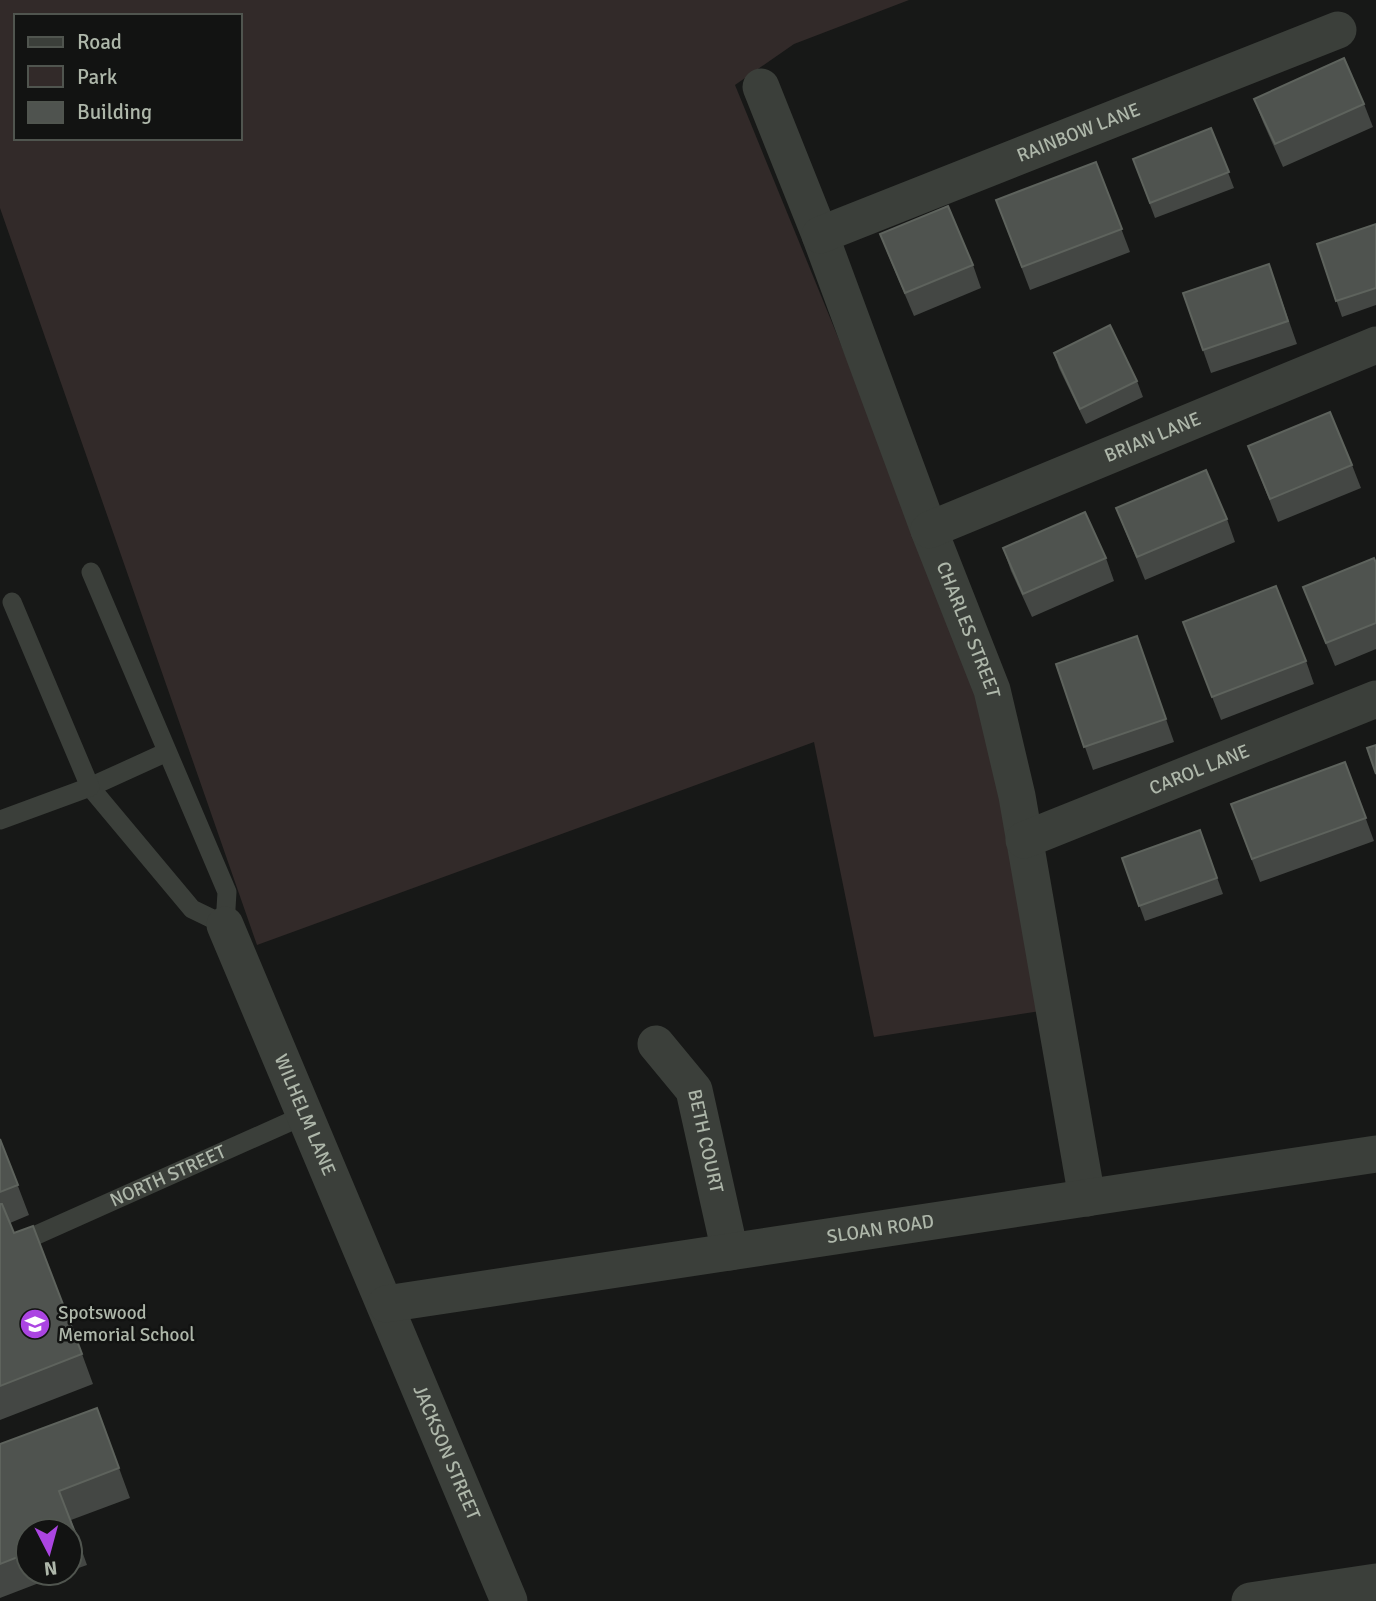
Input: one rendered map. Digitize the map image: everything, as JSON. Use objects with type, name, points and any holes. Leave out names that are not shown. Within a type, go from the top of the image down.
[{"type":"street","name":"RAINBOW LANE","points":[[820,235],[1338,30]]},
{"type":"street","name":"CHARLES STREET","points":[[761,88],[820,235],[929,530],[992,690],[1017,796],[1087,1198]]},
{"type":"street","name":"BRIAN LANE","points":[[929,530],[1376,345]]},
{"type":"street","name":"CAROL LANE","points":[[1024,840],[1376,699]]},
{"type":"street","name":"WILHELM LANE","points":[[225,925],[386,1304]]},
{"type":"street","name":"BETH COURT","points":[[656,1044],[694,1090],[730,1252]]},
{"type":"street","name":"SLOAN ROAD","points":[[386,1304],[1376,1154]]},
{"type":"street","name":"JACKSON STREET","points":[[386,1304],[509,1601]]},
{"type":"street","points":[[1250,1601],[1376,1582]]},
{"type":"lane","points":[[12,602],[90,787],[192,909],[225,925],[227,892],[91,572]]},
{"type":"lane","points":[[0,820],[90,787],[167,751]]},
{"type":"lane","name":"NORTH STREET","points":[[32,1237],[305,1115]]},
{"type":"green space","points":[[0,0],[909,0],[794,44],[735,85],[991,712],[1047,1010],[874,1037],[814,742],[257,945],[0,208]]},
{"type":"building","points":[[1344,58],[1364,104],[1275,144],[1254,99]]},
{"type":"building","points":[[1211,128],[1229,172],[1150,203],[1133,159]]},
{"type":"building","points":[[1096,162],[1122,229],[1022,267],[996,200]]},
{"type":"building","points":[[948,206],[973,265],[905,293],[880,234]]},
{"type":"building","points":[[1376,224],[1376,288],[1336,301],[1317,244]]},
{"type":"building","points":[[1269,264],[1288,321],[1203,350],[1183,293]]},
{"type":"building","points":[[1110,325],[1137,381],[1080,409],[1054,353]]},
{"type":"building","points":[[1330,412],[1352,465],[1270,499],[1248,446]]},
{"type":"building","points":[[1206,470],[1227,519],[1137,557],[1116,508]]},
{"type":"building","points":[[1085,512],[1106,558],[1023,594],[1003,548]]},
{"type":"building","points":[[1374,558],[1376,623],[1326,643],[1303,587]]},
{"type":"building","points":[[1276,586],[1306,661],[1212,697],[1183,622]]},
{"type":"building","points":[[1137,636],[1166,719],[1084,747],[1056,664]]},
{"type":"building","points":[[1376,745],[1376,774],[1367,748]]},
{"type":"building","points":[[1345,762],[1366,818],[1252,859],[1231,804]]},
{"type":"building","points":[[1200,830],[1217,878],[1139,906],[1122,858]]},
{"type":"building","points":[[0,1139],[18,1185],[0,1192]]},
{"type":"building","name":"Spotswood Memorial School","points":[[0,1204],[14,1233],[33,1226],[82,1354],[0,1386]]},
{"type":"building","points":[[97,1408],[119,1468],[59,1491],[69,1517],[14,1517],[14,1558],[0,1564],[0,1444]]},
{"type":"place","name":"Spotswood Memorial School","points":[[35,1324]]}]
